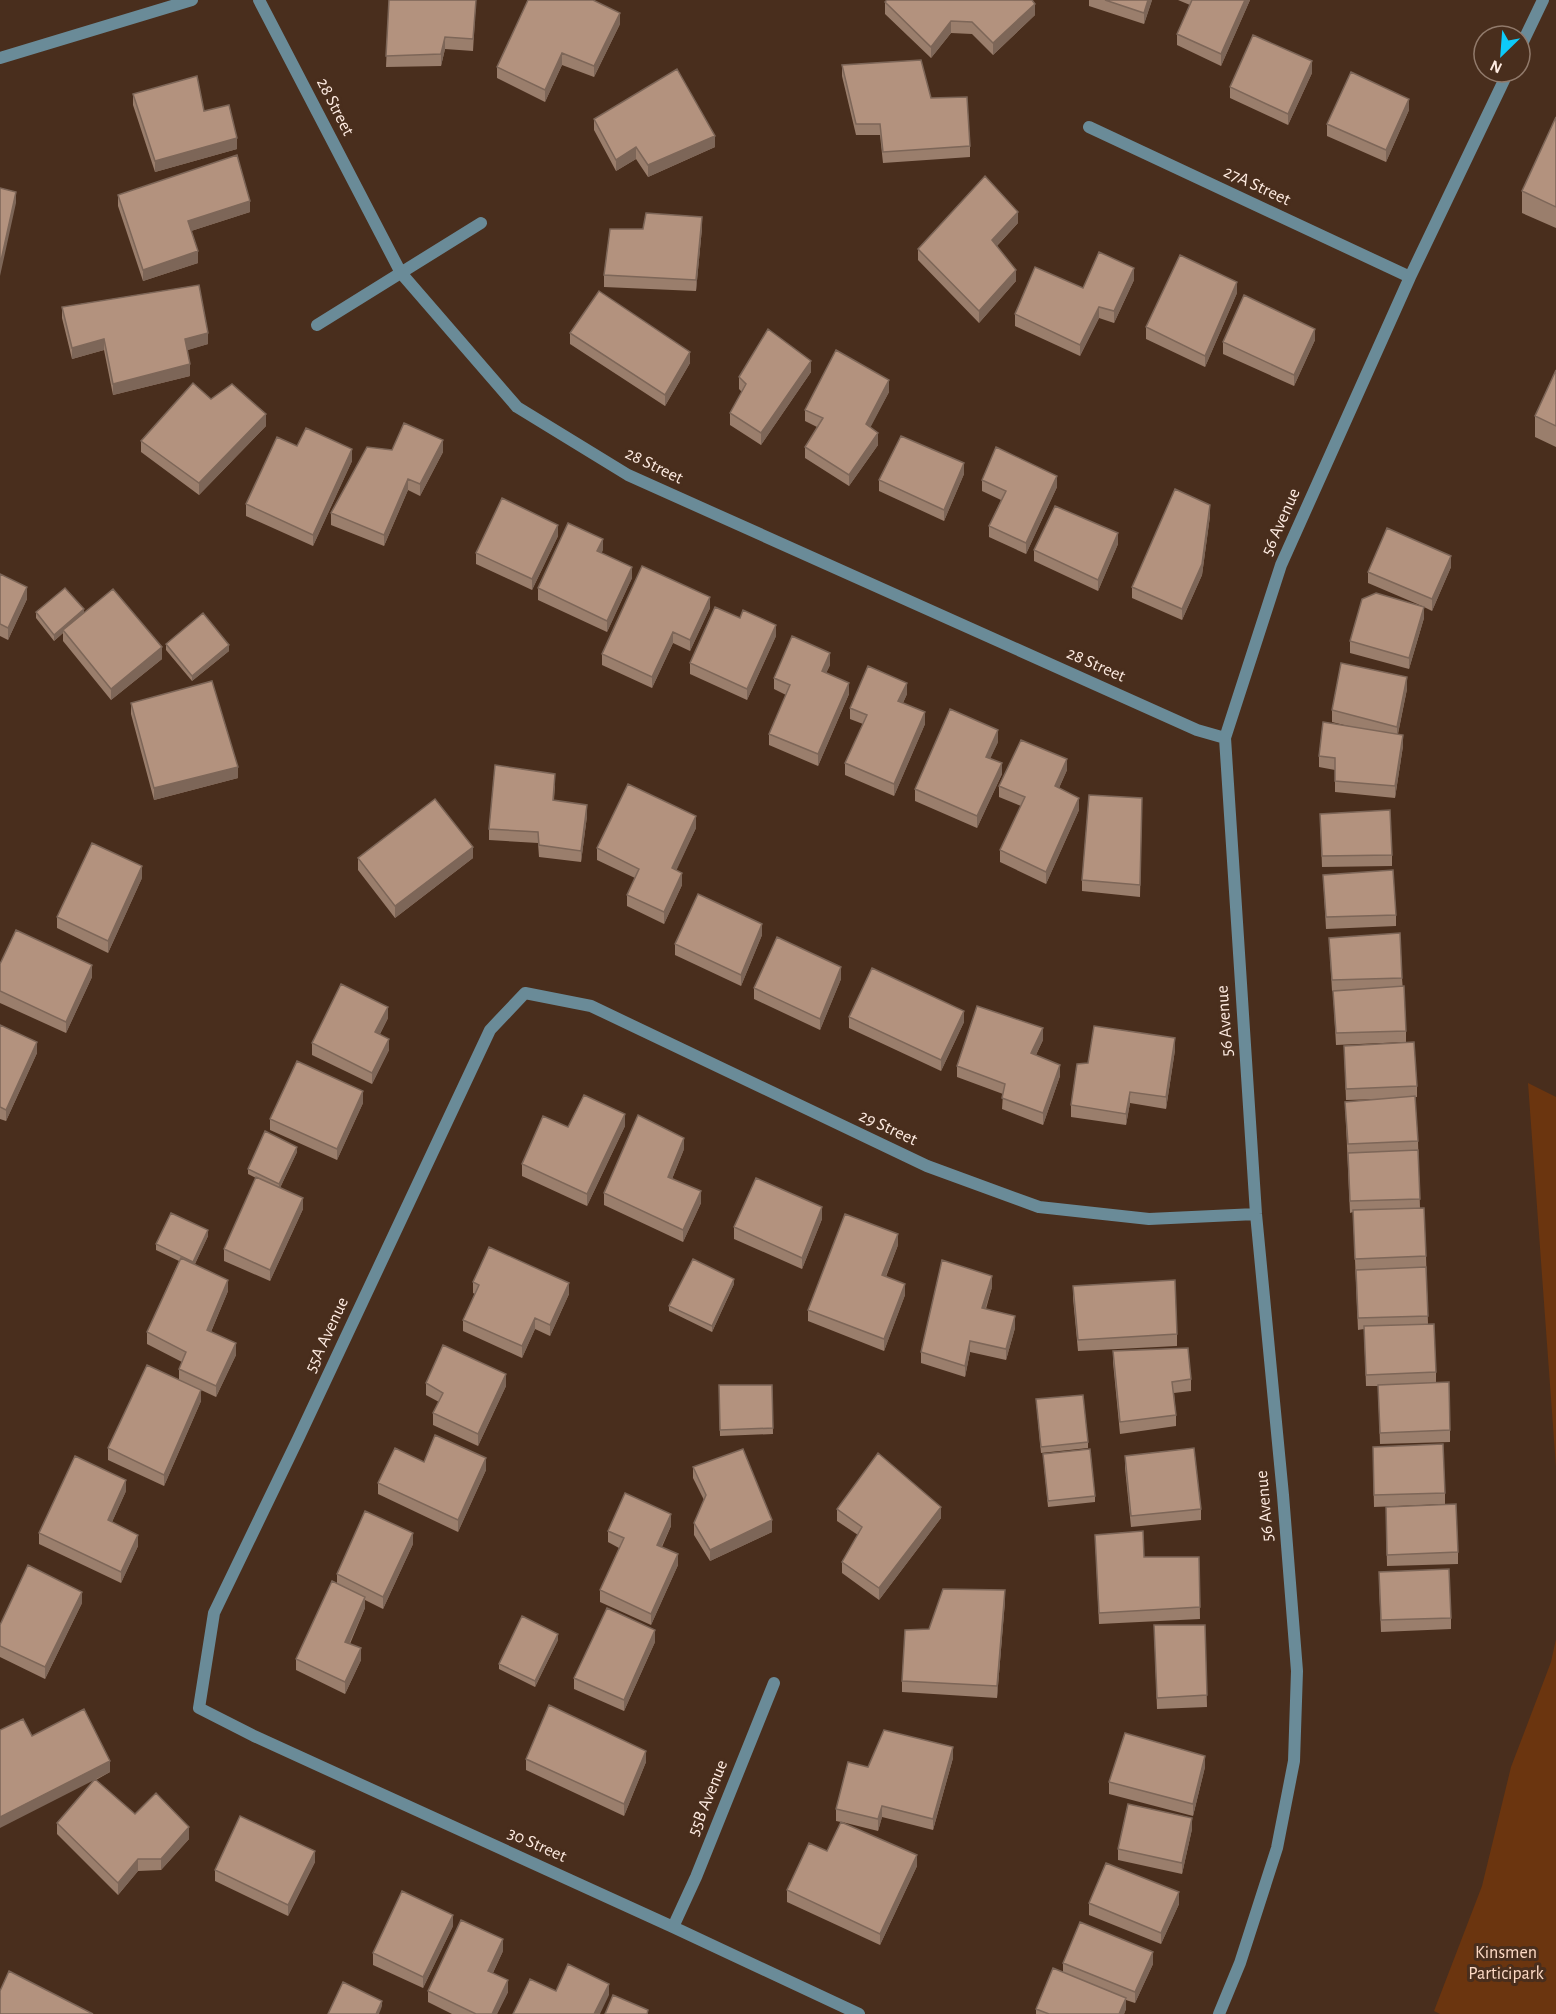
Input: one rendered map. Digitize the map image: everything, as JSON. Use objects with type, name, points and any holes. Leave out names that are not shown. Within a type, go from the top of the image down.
[{"type":"street","points":[[0,58],[192,0]]},
{"type":"street","name":"28 Street","points":[[260,0],[401,273],[517,407],[628,475],[1197,730],[1225,738]]},
{"type":"street","points":[[1532,24],[1543,0]]},
{"type":"street","name":"56 Avenue","points":[[1219,2014],[1240,1963],[1277,1848],[1294,1761],[1297,1671],[1256,1214],[1225,738],[1281,565],[1410,277],[1502,84]]},
{"type":"street","name":"27A Street","points":[[1089,127],[1410,277]]},
{"type":"street","points":[[316,325],[481,223]]},
{"type":"street","name":"29 Street","points":[[525,993],[591,1006],[927,1166],[1039,1207],[1149,1219],[1209,1218],[1256,1214]]},
{"type":"street","name":"55A Avenue","points":[[199,1708],[214,1613],[490,1030],[525,993]]},
{"type":"street","name":"55B Avenue","points":[[673,1927],[696,1877],[774,1683]]},
{"type":"street","name":"30 Street","points":[[199,1708],[254,1736],[859,2014]]},
{"type":"green space","points":[[1528,1083],[1556,1097],[1556,1467]]},
{"type":"green space","name":"Kinsmen Participark","points":[[1556,1639],[1556,2014],[1440,2014],[1434,2011],[1482,1886],[1511,1767],[1551,1662]]},
{"type":"building","points":[[389,0],[476,0],[473,39],[445,37],[441,54],[386,56]]},
{"type":"building","points":[[528,0],[593,0],[620,13],[594,66],[562,53],[545,90],[497,67]]},
{"type":"building","points":[[887,0],[1032,0],[1035,4],[993,43],[972,22],[951,21],[931,47],[885,2]]},
{"type":"building","points":[[1105,0],[1148,0],[1144,13]]},
{"type":"building","points":[[1192,0],[1245,0],[1221,54],[1177,34]]},
{"type":"building","points":[[1253,35],[1312,61],[1288,114],[1230,87]]},
{"type":"building","points":[[921,60],[931,98],[967,97],[970,146],[883,152],[880,124],[856,124],[842,65]]},
{"type":"building","points":[[677,69],[715,136],[648,165],[636,147],[616,160],[594,119]]},
{"type":"building","points":[[1351,72],[1409,99],[1386,150],[1327,124]]},
{"type":"building","points":[[197,76],[204,111],[229,105],[237,138],[155,161],[133,94]]},
{"type":"building","points":[[1556,117],[1556,207],[1522,191]]},
{"type":"building","points":[[237,155],[250,201],[188,221],[198,251],[143,270],[118,195]]},
{"type":"building","points":[[985,176],[1018,212],[992,240],[1016,270],[979,311],[918,249]]},
{"type":"building","points":[[0,188],[16,192],[0,265]]},
{"type":"building","points":[[646,213],[702,217],[696,280],[604,275],[610,229],[643,229]]},
{"type":"building","points":[[1099,252],[1134,268],[1114,311],[1099,307],[1080,345],[1015,314],[1035,267],[1083,288]]},
{"type":"building","points":[[1180,255],[1237,282],[1205,356],[1146,327]]},
{"type":"building","points":[[199,285],[208,333],[185,339],[190,364],[113,384],[104,339],[72,348],[62,307]]},
{"type":"building","points":[[599,291],[690,352],[665,395],[570,333]]},
{"type":"building","points":[[1244,295],[1315,329],[1294,375],[1223,342]]},
{"type":"building","points":[[768,329],[811,361],[761,433],[730,413],[746,384],[739,377]]},
{"type":"building","points":[[836,350],[889,380],[866,424],[878,433],[849,475],[805,447],[823,418],[805,410]]},
{"type":"building","points":[[1556,370],[1556,426],[1535,416]]},
{"type":"building","points":[[193,383],[211,399],[232,384],[266,414],[199,483],[141,441]]},
{"type":"building","points":[[404,423],[443,440],[420,484],[408,479],[384,535],[331,513],[367,447],[392,450]]},
{"type":"building","points":[[306,428],[352,449],[313,535],[246,504],[277,437],[297,446]]},
{"type":"building","points":[[901,436],[964,463],[944,510],[879,480]]},
{"type":"building","points":[[996,447],[1057,476],[1026,543],[989,526],[1006,491],[982,480]]},
{"type":"building","points":[[1175,489],[1210,505],[1202,564],[1182,609],[1132,587]]},
{"type":"building","points":[[502,498],[558,525],[532,579],[476,553]]},
{"type":"building","points":[[1055,506],[1118,533],[1098,580],[1034,550]]},
{"type":"building","points":[[568,523],[603,539],[597,551],[632,567],[607,621],[538,588]]},
{"type":"building","points":[[1387,528],[1451,556],[1432,599],[1368,572]]},
{"type":"building","points":[[642,566],[710,597],[690,640],[673,632],[652,677],[602,654]]},
{"type":"building","points":[[0,574],[27,587],[8,628],[0,624]]},
{"type":"building","points":[[65,588],[84,609],[54,635],[36,612]]},
{"type":"building","points":[[113,589],[162,647],[111,689],[63,630]]},
{"type":"building","points":[[1376,593],[1424,607],[1409,658],[1350,641],[1362,599]]},
{"type":"building","points":[[715,607],[740,618],[743,610],[776,625],[747,689],[690,663]]},
{"type":"building","points":[[203,613],[229,645],[192,676],[166,644]]},
{"type":"building","points":[[792,636],[830,653],[822,671],[849,683],[818,754],[769,734],[790,685],[774,678]]},
{"type":"building","points":[[1341,663],[1407,677],[1397,727],[1332,710]]},
{"type":"building","points":[[868,666],[907,683],[898,701],[925,712],[894,784],[845,763],[867,715],[850,708]]},
{"type":"building","points":[[212,681],[238,767],[154,788],[131,703]]},
{"type":"building","points":[[950,709],[998,730],[986,757],[1002,763],[977,816],[915,789]]},
{"type":"building","points":[[1323,722],[1403,735],[1395,786],[1335,781],[1335,758],[1319,756]]},
{"type":"building","points":[[1021,740],[1067,759],[1055,786],[1079,798],[1046,872],[1000,850],[1025,797],[999,786]]},
{"type":"building","points":[[495,765],[555,774],[553,800],[587,805],[581,851],[539,845],[538,832],[489,829]]},
{"type":"building","points":[[628,784],[696,816],[672,868],[682,873],[664,912],[627,895],[639,869],[597,848]]},
{"type":"building","points":[[1089,795],[1142,798],[1140,885],[1082,880]]},
{"type":"building","points":[[435,799],[473,847],[395,906],[358,858]]},
{"type":"building","points":[[1390,810],[1392,855],[1322,856],[1320,814]]},
{"type":"building","points":[[92,843],[142,866],[108,941],[57,917]]},
{"type":"building","points":[[1393,870],[1396,915],[1326,917],[1323,875]]},
{"type":"building","points":[[698,894],[762,924],[741,975],[675,944]]},
{"type":"building","points":[[16,930],[92,965],[66,1022],[0,991],[0,964]]},
{"type":"building","points":[[1400,933],[1402,978],[1332,980],[1329,938]]},
{"type":"building","points":[[777,937],[841,967],[820,1019],[754,988]]},
{"type":"building","points":[[872,968],[964,1011],[941,1060],[849,1017]]},
{"type":"building","points":[[341,984],[388,1007],[375,1032],[389,1039],[372,1073],[312,1043]]},
{"type":"building","points":[[1404,986],[1406,1031],[1336,1033],[1333,991]]},
{"type":"building","points":[[977,1006],[1043,1028],[1031,1053],[1060,1065],[1043,1113],[1002,1098],[1005,1084],[957,1066]]},
{"type":"building","points":[[0,1025],[37,1042],[6,1110],[0,1107]]},
{"type":"building","points":[[1094,1026],[1175,1038],[1166,1097],[1130,1092],[1126,1114],[1071,1105],[1077,1064],[1088,1063]]},
{"type":"building","points":[[1414,1042],[1417,1086],[1346,1089],[1344,1046]]},
{"type":"building","points":[[297,1061],[363,1091],[337,1149],[270,1119]]},
{"type":"building","points":[[584,1095],[625,1114],[587,1194],[522,1164],[543,1116],[568,1127]]},
{"type":"building","points":[[1415,1096],[1418,1141],[1348,1144],[1345,1102]]},
{"type":"building","points":[[638,1115],[684,1138],[668,1177],[701,1191],[683,1230],[604,1193]]},
{"type":"building","points":[[265,1131],[297,1147],[279,1184],[248,1169]]},
{"type":"building","points":[[1418,1150],[1420,1199],[1350,1201],[1348,1153]]},
{"type":"building","points":[[256,1177],[303,1198],[270,1270],[224,1249]]},
{"type":"building","points":[[756,1178],[822,1207],[802,1258],[734,1227]]},
{"type":"building","points":[[1424,1208],[1426,1256],[1355,1259],[1353,1210]]},
{"type":"building","points":[[171,1213],[208,1230],[193,1262],[156,1244]]},
{"type":"building","points":[[845,1214],[898,1234],[882,1275],[905,1284],[884,1339],[808,1310]]},
{"type":"building","points":[[489,1247],[569,1283],[550,1325],[535,1318],[522,1346],[463,1320],[479,1285],[473,1282]]},
{"type":"building","points":[[181,1258],[228,1280],[207,1330],[236,1343],[216,1386],[179,1369],[186,1352],[147,1332]]},
{"type":"building","points":[[693,1259],[734,1279],[712,1326],[669,1306]]},
{"type":"building","points":[[942,1260],[992,1276],[982,1308],[1015,1316],[1006,1349],[970,1341],[965,1366],[921,1352]]},
{"type":"building","points":[[1426,1267],[1428,1316],[1358,1318],[1356,1270]]},
{"type":"building","points":[[1175,1280],[1177,1334],[1078,1340],[1073,1286]]},
{"type":"building","points":[[1434,1324],[1436,1372],[1366,1375],[1364,1326]]},
{"type":"building","points":[[443,1345],[506,1374],[478,1434],[433,1413],[443,1393],[426,1383]]},
{"type":"building","points":[[1188,1348],[1191,1379],[1172,1382],[1176,1415],[1120,1422],[1113,1351]]},
{"type":"building","points":[[147,1365],[201,1390],[164,1475],[108,1448]]},
{"type":"building","points":[[1449,1382],[1450,1430],[1380,1433],[1378,1385]]},
{"type":"building","points":[[719,1385],[772,1385],[773,1428],[720,1430]]},
{"type":"building","points":[[1083,1395],[1088,1442],[1041,1447],[1036,1399]]},
{"type":"building","points":[[435,1435],[486,1458],[458,1520],[378,1483],[395,1448],[424,1462]]},
{"type":"building","points":[[1443,1444],[1445,1493],[1374,1495],[1373,1447]]},
{"type":"building","points":[[1194,1448],[1201,1509],[1131,1516],[1125,1456]]},
{"type":"building","points":[[743,1449],[772,1520],[710,1550],[694,1523],[706,1495],[693,1467]]},
{"type":"building","points":[[1090,1449],[1095,1496],[1048,1501],[1043,1454]]},
{"type":"building","points":[[878,1453],[941,1507],[879,1588],[842,1562],[862,1527],[837,1509]]},
{"type":"building","points":[[75,1456],[126,1480],[108,1520],[138,1535],[121,1572],[39,1533]]},
{"type":"building","points":[[625,1493],[671,1514],[657,1545],[678,1554],[651,1614],[600,1590],[624,1538],[608,1531]]},
{"type":"building","points":[[1456,1504],[1458,1552],[1387,1555],[1386,1507]]},
{"type":"building","points":[[365,1511],[413,1533],[383,1597],[337,1574]]},
{"type":"building","points":[[1143,1531],[1144,1557],[1199,1557],[1200,1607],[1099,1613],[1095,1535]]},
{"type":"building","points":[[28,1565],[82,1592],[45,1667],[0,1646],[0,1625]]},
{"type":"building","points":[[1449,1569],[1451,1618],[1381,1620],[1379,1572]]},
{"type":"building","points":[[332,1581],[365,1597],[345,1642],[361,1648],[345,1682],[296,1659]]},
{"type":"building","points":[[943,1589],[1005,1590],[997,1686],[902,1681],[905,1630],[929,1629]]},
{"type":"building","points":[[607,1608],[655,1630],[624,1700],[574,1678]]},
{"type":"building","points":[[522,1616],[558,1634],[535,1681],[499,1664]]},
{"type":"building","points":[[1154,1625],[1205,1625],[1207,1695],[1157,1698]]},
{"type":"building","points":[[549,1705],[646,1751],[624,1804],[526,1759]]},
{"type":"building","points":[[84,1709],[110,1761],[0,1817],[0,1730],[23,1719],[32,1736]]},
{"type":"building","points":[[884,1730],[953,1747],[933,1819],[882,1806],[878,1819],[836,1809],[848,1762],[868,1767]]},
{"type":"building","points":[[1125,1733],[1205,1756],[1193,1804],[1109,1782]]},
{"type":"building","points":[[95,1779],[135,1814],[156,1793],[189,1827],[161,1859],[138,1859],[118,1883],[57,1823]]},
{"type":"building","points":[[1128,1804],[1192,1818],[1182,1863],[1118,1849]]},
{"type":"building","points":[[240,1816],[315,1851],[288,1905],[215,1870]]},
{"type":"building","points":[[841,1822],[917,1855],[880,1934],[787,1890],[809,1843],[827,1851]]},
{"type":"building","points":[[1106,1863],[1179,1892],[1161,1933],[1089,1903]]},
{"type":"building","points":[[402,1891],[453,1915],[423,1977],[373,1953]]},
{"type":"building","points":[[461,1920],[503,1939],[488,1971],[508,1980],[492,2014],[476,2014],[428,1991]]},
{"type":"building","points":[[1080,1922],[1153,1952],[1135,1992],[1063,1963]]},
{"type":"building","points":[[568,1964],[609,1984],[594,2014],[513,2014],[530,1979],[556,1991]]},
{"type":"building","points":[[1053,1968],[1126,1998],[1119,2014],[1049,2014],[1036,2009]]},
{"type":"building","points":[[9,1971],[93,2014],[0,2014],[0,1991]]},
{"type":"building","points":[[343,1982],[382,2001],[376,2014],[328,2014]]},
{"type":"building","points":[[613,1995],[648,2010],[647,2014],[605,2014]]}]
